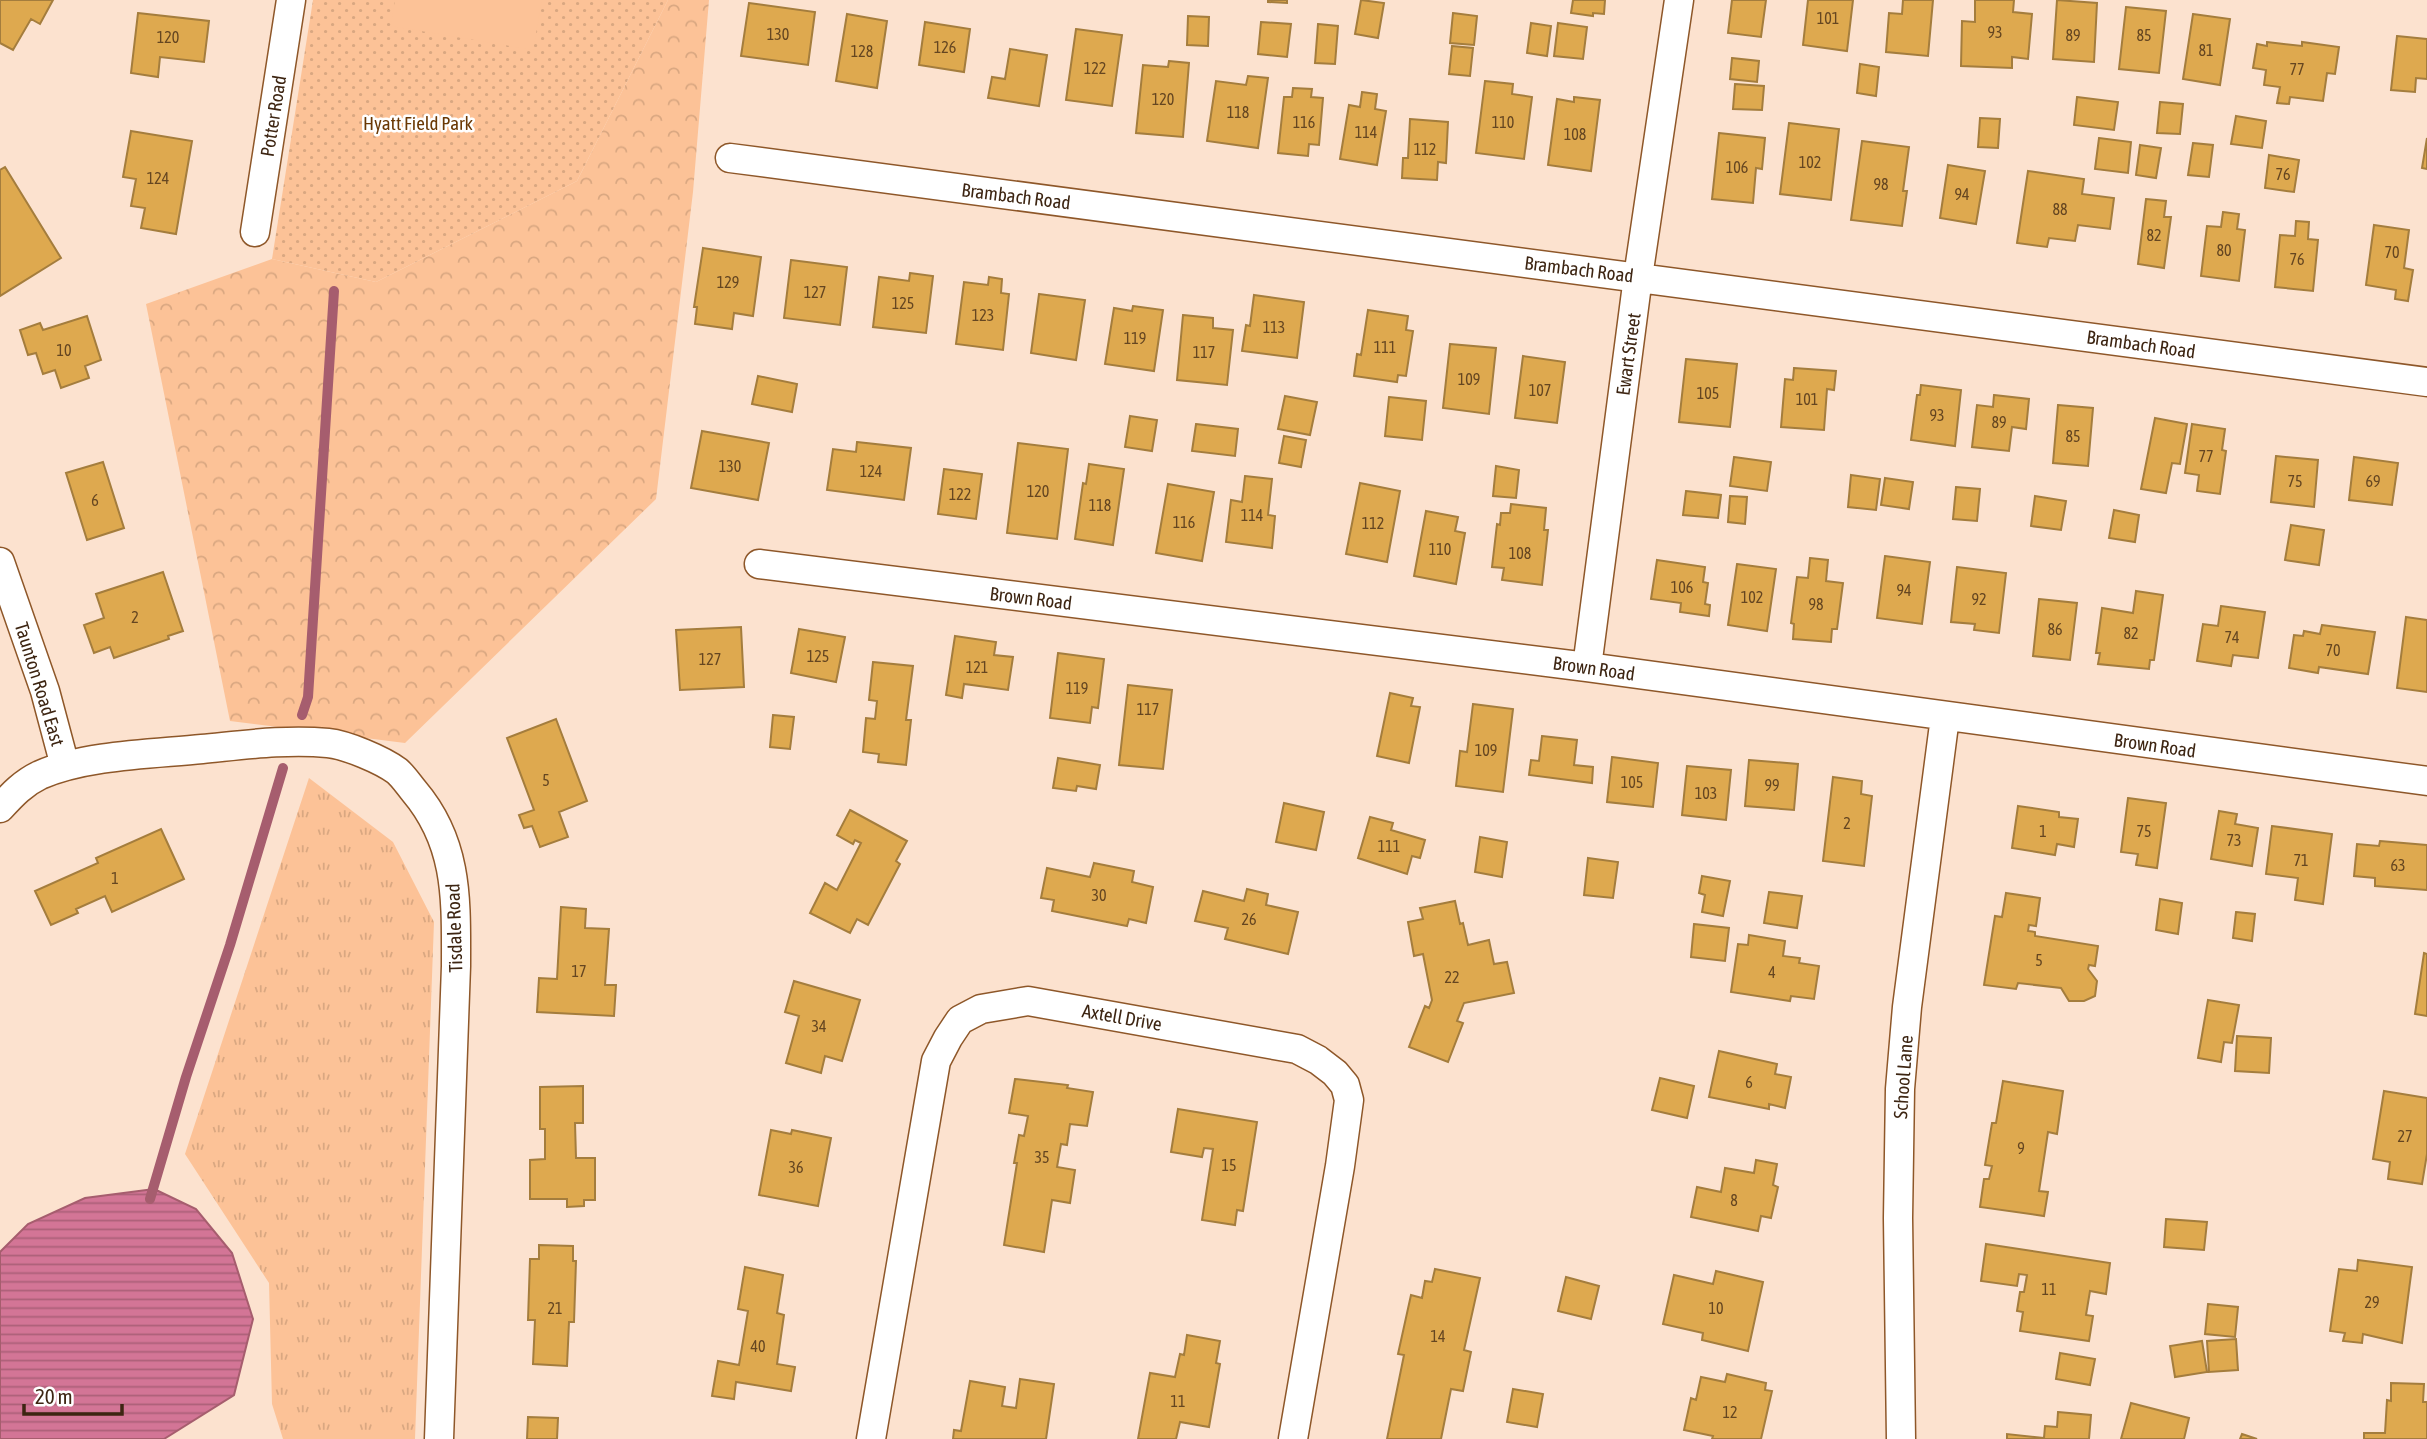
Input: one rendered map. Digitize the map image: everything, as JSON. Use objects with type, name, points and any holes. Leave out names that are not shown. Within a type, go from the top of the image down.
[{"type":"street","name":"Potter Road","points":[[255,232],[291,0]]},
{"type":"street","name":"Ewart Street","points":[[1587,667],[1638,277],[1679,0]]},
{"type":"street","name":"Brambach Road","points":[[730,158],[2427,382]]},
{"type":"street","name":"Taunton Road East","points":[[0,562],[45,691],[65,766]]},
{"type":"street","name":"Brown Road","points":[[759,564],[1587,667],[2427,781]]},
{"type":"street","name":"School Lane","points":[[1901,1439],[1898,1218],[1900,1089],[1907,1007],[1945,717]]},
{"type":"street","name":"Tisdale Road","points":[[0,808],[16,790],[38,776],[65,766],[144,754],[275,742],[331,744],[369,757],[398,771],[425,804],[442,838],[456,892],[439,1439]]},
{"type":"street","name":"Axtell Drive","points":[[871,1439],[936,1061],[960,1020],[981,1009],[1028,1001],[1297,1049],[1318,1060],[1345,1085],[1349,1100],[1340,1166],[1293,1439]]},
{"type":"green space","name":"Hyatt Field Park","points":[[313,0],[668,0],[577,181],[376,282],[272,259]]},
{"type":"green space","points":[[395,0],[542,0],[533,50],[391,26]]},
{"type":"green space","points":[[668,0],[709,0],[693,192],[656,499],[405,743],[230,721],[146,304],[272,259],[376,282],[577,181]]},
{"type":"green space","points":[[309,778],[393,842],[434,922],[415,1439],[283,1439],[272,1404],[269,1283],[185,1154]]},
{"type":"shaded area","points":[[154,1189],[196,1209],[232,1253],[253,1319],[234,1395],[164,1439],[0,1439],[0,1252],[28,1224],[85,1198]]},
{"type":"building","points":[[0,0],[53,0],[40,24],[31,19],[13,50],[0,43]]},
{"type":"building","points":[[1287,0],[1287,3],[1268,2]]},
{"type":"building","points":[[1361,0],[1384,3],[1378,38],[1355,34]]},
{"type":"building","points":[[1573,0],[1605,0],[1604,14],[1593,13],[1593,16],[1571,13]]},
{"type":"building","points":[[1732,0],[1766,0],[1761,37],[1728,33]]},
{"type":"building","points":[[1808,0],[1853,0],[1847,51],[1803,45]]},
{"type":"building","points":[[1903,0],[1933,0],[1928,56],[1886,52],[1889,13],[1902,14]]},
{"type":"building","points":[[1975,0],[2014,0],[2013,12],[2032,14],[2028,59],[2012,57],[2012,68],[1961,66],[1962,21],[1975,22]]},
{"type":"building","points":[[2057,0],[2097,3],[2094,62],[2053,59]]},
{"type":"building","points":[[749,3],[815,12],[808,65],[741,56]]},
{"type":"building","points":[[2126,7],[2166,11],[2159,73],[2119,69]]},
{"type":"building","points":[[138,13],[209,21],[204,62],[160,57],[158,77],[131,73]]},
{"type":"building","points":[[1453,13],[1477,16],[1474,45],[1450,43]]},
{"type":"building","points":[[847,14],[887,21],[877,88],[836,81]]},
{"type":"building","points":[[2193,14],[2230,19],[2220,85],[2183,79]]},
{"type":"building","points":[[1188,16],[1209,17],[1208,46],[1187,45]]},
{"type":"building","points":[[925,22],[970,29],[964,72],[919,65]]},
{"type":"building","points":[[1261,22],[1291,24],[1287,57],[1258,54]]},
{"type":"building","points":[[1531,23],[1551,26],[1547,56],[1527,53]]},
{"type":"building","points":[[1558,23],[1587,27],[1583,59],[1554,56]]},
{"type":"building","points":[[1318,24],[1338,26],[1335,64],[1315,63]]},
{"type":"building","points":[[1076,29],[1122,35],[1112,106],[1066,100]]},
{"type":"building","points":[[2397,36],[2427,39],[2427,79],[2416,78],[2415,92],[2391,90]]},
{"type":"building","points":[[2267,42],[2302,46],[2302,42],[2339,47],[2335,74],[2327,73],[2323,101],[2290,97],[2289,104],[2277,103],[2280,87],[2264,85],[2266,70],[2253,68],[2257,44],[2267,46]]},
{"type":"building","points":[[1452,46],[1473,48],[1470,76],[1449,74]]},
{"type":"building","points":[[1010,49],[1047,55],[1039,106],[988,98],[992,77],[1005,79]]},
{"type":"building","points":[[1732,58],[1759,61],[1757,82],[1730,79]]},
{"type":"building","points":[[1169,61],[1189,63],[1183,137],[1136,133],[1143,65],[1168,67]]},
{"type":"building","points":[[1860,64],[1879,67],[1876,96],[1857,93]]},
{"type":"building","points":[[1248,76],[1268,78],[1258,148],[1207,141],[1216,81],[1246,85]]},
{"type":"building","points":[[1485,81],[1513,84],[1512,94],[1532,97],[1524,159],[1476,153]]},
{"type":"building","points":[[1735,84],[1764,86],[1762,110],[1733,109]]},
{"type":"building","points":[[1293,88],[1312,89],[1311,97],[1323,98],[1319,145],[1309,144],[1308,156],[1278,153],[1284,97],[1292,97]]},
{"type":"building","points":[[1362,92],[1377,94],[1375,109],[1386,111],[1377,165],[1340,159],[1349,105],[1360,107]]},
{"type":"building","points":[[1574,97],[1600,100],[1591,171],[1548,165],[1557,99],[1574,102]]},
{"type":"building","points":[[2077,97],[2118,102],[2114,130],[2074,125]]},
{"type":"building","points":[[2160,102],[2183,104],[2180,134],[2157,133]]},
{"type":"building","points":[[2236,116],[2266,121],[2262,148],[2231,144]]},
{"type":"building","points":[[1980,118],[2000,119],[1998,148],[1978,147]]},
{"type":"building","points":[[1410,119],[1448,122],[1446,163],[1438,162],[1437,180],[1402,178],[1403,158],[1408,158]]},
{"type":"building","points":[[1789,123],[1839,129],[1831,200],[1780,194]]},
{"type":"building","points":[[131,131],[192,141],[176,234],[141,228],[145,208],[131,206],[136,179],[123,177]]},
{"type":"building","points":[[1719,133],[1765,138],[1762,169],[1756,168],[1753,203],[1712,199]]},
{"type":"building","points":[[2099,138],[2131,142],[2128,173],[2095,169]]},
{"type":"building","points":[[2427,138],[2427,169],[2422,168]]},
{"type":"building","points":[[1862,141],[1909,147],[1902,226],[1851,220]]},
{"type":"building","points":[[2193,143],[2213,145],[2209,177],[2188,175]]},
{"type":"building","points":[[2140,145],[2161,148],[2156,178],[2136,175]]},
{"type":"building","points":[[2269,155],[2299,160],[2294,192],[2265,188]]},
{"type":"building","points":[[1948,165],[1985,171],[1976,224],[1940,218]]},
{"type":"building","points":[[5,167],[61,258],[0,296],[0,170]]},
{"type":"building","points":[[2028,171],[2084,179],[2082,194],[2114,198],[2110,229],[2078,225],[2075,241],[2049,238],[2047,247],[2017,243]]},
{"type":"building","points":[[2146,199],[2166,201],[2164,217],[2171,217],[2164,268],[2138,264]]},
{"type":"building","points":[[2223,212],[2239,214],[2237,229],[2245,230],[2239,281],[2201,276],[2207,226],[2221,227]]},
{"type":"building","points":[[2296,221],[2309,222],[2308,239],[2318,240],[2313,291],[2275,287],[2280,235],[2295,236]]},
{"type":"building","points":[[2374,225],[2409,230],[2404,268],[2413,270],[2408,301],[2395,299],[2396,290],[2366,285]]},
{"type":"building","points":[[703,248],[761,257],[753,316],[734,313],[732,329],[695,324],[697,307],[694,307]]},
{"type":"building","points":[[791,260],[847,267],[840,325],[784,318]]},
{"type":"building","points":[[910,273],[933,276],[926,333],[873,327],[879,277],[909,281]]},
{"type":"building","points":[[989,277],[1002,279],[1001,293],[1009,294],[1003,350],[956,344],[964,282],[988,285]]},
{"type":"building","points":[[1039,294],[1085,300],[1076,360],[1031,353]]},
{"type":"building","points":[[1254,295],[1304,302],[1297,358],[1242,351],[1246,325],[1250,326]]},
{"type":"building","points":[[1133,306],[1163,310],[1154,371],[1105,364],[1114,308],[1132,311]]},
{"type":"building","points":[[1368,310],[1408,316],[1406,330],[1413,331],[1406,376],[1398,375],[1397,382],[1354,376],[1357,354],[1361,355]]},
{"type":"building","points":[[1183,315],[1213,318],[1213,328],[1233,330],[1227,385],[1177,380]]},
{"type":"building","points":[[87,316],[101,360],[85,366],[89,378],[61,388],[55,370],[43,374],[36,353],[28,355],[20,330],[40,323],[43,330]]},
{"type":"building","points":[[1450,344],[1496,348],[1489,414],[1443,408]]},
{"type":"building","points":[[1523,356],[1565,362],[1557,423],[1515,418]]},
{"type":"building","points":[[1686,359],[1737,364],[1730,427],[1679,422]]},
{"type":"building","points":[[1794,368],[1836,371],[1834,390],[1827,389],[1824,430],[1781,427],[1785,379],[1793,380]]},
{"type":"building","points":[[758,376],[797,384],[792,412],[752,404]]},
{"type":"building","points":[[1921,385],[1961,390],[1955,446],[1911,440],[1917,395],[1920,395]]},
{"type":"building","points":[[1994,395],[2029,399],[2026,429],[2012,427],[2009,451],[1972,447],[1977,405],[1993,407]]},
{"type":"building","points":[[1285,396],[1317,402],[1310,435],[1278,429]]},
{"type":"building","points":[[1389,397],[1426,401],[1422,440],[1385,436]]},
{"type":"building","points":[[2058,405],[2093,408],[2088,466],[2053,463]]},
{"type":"building","points":[[1130,416],[1157,420],[1152,451],[1125,447]]},
{"type":"building","points":[[2155,418],[2187,424],[2180,464],[2172,463],[2166,493],[2141,489]]},
{"type":"building","points":[[1196,424],[1238,429],[1235,456],[1192,451]]},
{"type":"building","points":[[2192,424],[2225,429],[2222,450],[2226,451],[2220,494],[2197,491],[2199,475],[2185,473]]},
{"type":"building","points":[[702,431],[769,443],[758,500],[691,488]]},
{"type":"building","points":[[1284,436],[1306,440],[1301,467],[1279,463]]},
{"type":"building","points":[[857,442],[911,448],[904,500],[827,490],[833,449],[856,452]]},
{"type":"building","points":[[1018,443],[1068,449],[1057,539],[1007,533]]},
{"type":"building","points":[[2276,456],[2318,460],[2314,507],[2271,502]]},
{"type":"building","points":[[1734,457],[1771,462],[1767,491],[1730,486]]},
{"type":"building","points":[[2354,457],[2398,463],[2392,505],[2349,500]]},
{"type":"building","points":[[103,462],[124,528],[87,540],[66,473]]},
{"type":"building","points":[[1089,464],[1124,469],[1113,545],[1075,539],[1083,483],[1086,484]]},
{"type":"building","points":[[1496,466],[1519,470],[1516,498],[1493,496]]},
{"type":"building","points":[[944,469],[982,474],[976,519],[938,514]]},
{"type":"building","points":[[1851,475],[1880,479],[1876,510],[1848,507]]},
{"type":"building","points":[[1245,476],[1272,479],[1268,515],[1275,516],[1272,548],[1226,542],[1231,500],[1242,502]]},
{"type":"building","points":[[1885,478],[1913,482],[1909,509],[1881,505]]},
{"type":"building","points":[[1360,483],[1400,491],[1387,562],[1346,554]]},
{"type":"building","points":[[1168,484],[1214,492],[1202,561],[1156,553]]},
{"type":"building","points":[[1956,487],[1980,489],[1977,521],[1953,519]]},
{"type":"building","points":[[1686,491],[1721,495],[1718,518],[1683,515]]},
{"type":"building","points":[[1730,496],[1747,497],[1745,524],[1728,522]]},
{"type":"building","points":[[2035,496],[2066,501],[2061,530],[2031,526]]},
{"type":"building","points":[[1511,504],[1546,508],[1544,530],[1548,530],[1542,585],[1502,580],[1504,568],[1492,567],[1497,524],[1500,525],[1501,513],[1510,513]]},
{"type":"building","points":[[2114,510],[2139,515],[2135,542],[2109,538]]},
{"type":"building","points":[[1426,511],[1458,517],[1455,531],[1465,533],[1456,584],[1414,576]]},
{"type":"building","points":[[2291,525],[2324,530],[2319,565],[2285,560]]},
{"type":"building","points":[[1885,556],[1930,562],[1922,624],[1877,618]]},
{"type":"building","points":[[1810,558],[1828,560],[1826,581],[1843,583],[1837,629],[1832,629],[1831,642],[1793,639],[1794,624],[1791,623],[1797,577],[1808,578]]},
{"type":"building","points":[[1657,560],[1705,567],[1703,582],[1708,583],[1705,604],[1710,605],[1709,616],[1680,612],[1681,603],[1651,599]]},
{"type":"building","points":[[1737,564],[1776,569],[1767,631],[1728,625]]},
{"type":"building","points":[[1957,567],[2006,573],[1999,633],[1974,630],[1975,624],[1951,622]]},
{"type":"building","points":[[163,572],[183,631],[168,636],[169,639],[114,658],[110,647],[94,653],[84,625],[104,618],[96,594]]},
{"type":"building","points":[[2136,591],[2163,595],[2154,660],[2150,660],[2149,669],[2098,664],[2100,653],[2096,653],[2102,608],[2133,613]]},
{"type":"building","points":[[2039,599],[2077,603],[2070,660],[2033,656]]},
{"type":"building","points":[[2221,606],[2265,612],[2258,658],[2233,655],[2231,666],[2197,661],[2203,624],[2218,626]]},
{"type":"building","points":[[2406,617],[2427,620],[2427,692],[2397,688]]},
{"type":"building","points":[[2322,625],[2375,632],[2368,674],[2319,667],[2318,673],[2289,668],[2294,635],[2303,636],[2304,631],[2320,634]]},
{"type":"building","points":[[741,627],[744,687],[680,690],[676,630]]},
{"type":"building","points":[[799,629],[845,637],[836,682],[791,673]]},
{"type":"building","points":[[955,636],[996,642],[994,655],[1013,657],[1008,690],[964,684],[962,698],[946,695]]},
{"type":"building","points":[[1058,653],[1104,659],[1098,708],[1092,707],[1090,723],[1050,718]]},
{"type":"building","points":[[873,662],[913,666],[906,720],[911,720],[906,765],[878,762],[879,754],[863,752],[866,718],[875,719],[877,701],[869,700]]},
{"type":"building","points":[[1128,685],[1172,690],[1163,769],[1119,765]]},
{"type":"building","points":[[1390,693],[1413,698],[1411,706],[1420,707],[1409,763],[1377,756]]},
{"type":"building","points":[[1473,704],[1513,709],[1503,792],[1456,786],[1460,751],[1467,752]]},
{"type":"building","points":[[773,715],[794,717],[790,749],[770,747]]},
{"type":"building","points":[[556,719],[587,801],[559,812],[568,837],[540,847],[532,826],[524,828],[519,815],[534,810],[507,738]]},
{"type":"building","points":[[1542,736],[1577,740],[1574,765],[1593,767],[1592,783],[1529,775],[1531,760],[1539,761]]},
{"type":"building","points":[[1612,757],[1658,763],[1653,807],[1607,802]]},
{"type":"building","points":[[1058,758],[1100,765],[1096,789],[1077,786],[1076,791],[1053,788]]},
{"type":"building","points":[[1749,760],[1798,764],[1794,810],[1745,806]]},
{"type":"building","points":[[1687,766],[1731,770],[1726,820],[1682,815]]},
{"type":"building","points":[[1833,777],[1862,781],[1861,794],[1872,796],[1864,866],[1823,861]]},
{"type":"building","points":[[2128,798],[2166,803],[2157,868],[2136,865],[2138,854],[2121,852]]},
{"type":"building","points":[[1284,803],[1324,812],[1316,850],[1276,842]]},
{"type":"building","points":[[2018,806],[2059,812],[2059,817],[2078,819],[2074,847],[2057,844],[2055,855],[2012,848]]},
{"type":"building","points":[[850,810],[907,841],[896,861],[900,864],[868,925],[857,919],[850,933],[810,913],[825,883],[837,890],[861,843],[855,840],[853,844],[837,835]]},
{"type":"building","points":[[2219,811],[2237,814],[2235,824],[2258,828],[2252,866],[2211,859]]},
{"type":"building","points":[[1370,817],[1393,823],[1391,830],[1425,840],[1420,858],[1412,856],[1407,874],[1358,858]]},
{"type":"building","points":[[2272,826],[2332,834],[2323,904],[2295,900],[2298,878],[2266,874]]},
{"type":"building","points":[[161,829],[184,879],[112,912],[105,896],[76,909],[78,913],[51,925],[35,891],[98,863],[96,858]]},
{"type":"building","points":[[1480,837],[1507,842],[1502,877],[1475,872]]},
{"type":"building","points":[[2380,841],[2427,845],[2427,890],[2375,886],[2375,878],[2354,876],[2357,844],[2379,846]]},
{"type":"building","points":[[1588,858],[1618,862],[1613,898],[1584,895]]},
{"type":"building","points":[[1094,863],[1134,871],[1132,882],[1153,887],[1146,923],[1129,919],[1127,926],[1052,911],[1054,900],[1041,898],[1047,868],[1090,877]]},
{"type":"building","points":[[1702,876],[1730,881],[1723,916],[1702,912],[1705,895],[1699,893]]},
{"type":"building","points":[[1247,889],[1268,894],[1266,905],[1298,912],[1288,954],[1225,939],[1228,928],[1195,921],[1203,891],[1244,901]]},
{"type":"building","points":[[1769,892],[1802,896],[1797,928],[1764,923]]},
{"type":"building","points":[[2006,893],[2040,898],[2036,926],[2029,925],[2028,931],[2035,932],[2035,936],[2098,946],[2095,966],[2089,965],[2088,969],[2097,981],[2095,996],[2084,1001],[2069,1001],[2061,988],[2018,983],[2016,989],[1984,985],[1995,916],[2002,917]]},
{"type":"building","points":[[2160,899],[2182,903],[2178,934],[2156,930]]},
{"type":"building","points":[[1455,901],[1468,945],[1489,940],[1494,964],[1507,962],[1514,993],[1464,1003],[1457,1021],[1463,1023],[1448,1062],[1409,1047],[1425,1006],[1429,1008],[1432,1000],[1423,954],[1414,956],[1408,922],[1423,919],[1420,908]]},
{"type":"building","points":[[561,907],[586,909],[585,928],[609,929],[605,985],[616,985],[614,1016],[537,1012],[539,978],[557,979]]},
{"type":"building","points":[[2236,912],[2255,914],[2252,941],[2233,938]]},
{"type":"building","points":[[1694,924],[1729,928],[1725,961],[1691,957]]},
{"type":"building","points":[[1749,935],[1785,941],[1783,956],[1800,958],[1799,963],[1819,966],[1814,999],[1791,996],[1790,1001],[1731,992],[1738,944],[1748,945]]},
{"type":"building","points":[[2424,953],[2427,954],[2427,1016],[2415,1014]]},
{"type":"building","points":[[794,981],[860,1000],[842,1061],[825,1056],[821,1073],[786,1063],[799,1016],[785,1012]]},
{"type":"building","points":[[2208,1000],[2239,1005],[2232,1043],[2224,1042],[2221,1062],[2198,1058]]},
{"type":"building","points":[[2237,1036],[2271,1038],[2269,1073],[2235,1071]]},
{"type":"building","points":[[1719,1051],[1777,1064],[1775,1074],[1791,1077],[1785,1108],[1769,1104],[1769,1109],[1709,1097]]},
{"type":"building","points":[[1660,1078],[1694,1086],[1687,1118],[1652,1110]]},
{"type":"building","points":[[1015,1079],[1068,1085],[1067,1088],[1093,1092],[1087,1126],[1070,1124],[1067,1145],[1061,1144],[1057,1167],[1075,1170],[1070,1203],[1052,1200],[1044,1252],[1004,1245],[1019,1135],[1024,1136],[1028,1116],[1009,1113]]},
{"type":"building","points":[[2003,1081],[2063,1091],[2057,1134],[2048,1132],[2039,1191],[2048,1192],[2044,1216],[1980,1207],[1984,1179],[1989,1179],[1992,1166],[1985,1165]]},
{"type":"building","points":[[583,1086],[583,1123],[575,1123],[576,1158],[595,1158],[595,1200],[584,1200],[584,1206],[567,1207],[567,1199],[530,1199],[530,1160],[545,1159],[545,1129],[540,1129],[540,1087]]},
{"type":"building","points":[[2384,1091],[2427,1098],[2427,1154],[2422,1184],[2388,1179],[2390,1162],[2373,1159]]},
{"type":"building","points":[[1178,1109],[1257,1122],[1243,1211],[1237,1210],[1235,1225],[1202,1220],[1213,1149],[1204,1148],[1202,1157],[1171,1152]]},
{"type":"building","points":[[771,1130],[791,1134],[792,1130],[831,1138],[818,1206],[759,1195]]},
{"type":"building","points":[[1756,1160],[1777,1164],[1773,1185],[1778,1187],[1771,1218],[1761,1216],[1758,1231],[1691,1217],[1697,1187],[1721,1192],[1725,1168],[1754,1173]]},
{"type":"building","points":[[2166,1219],[2207,1222],[2204,1250],[2164,1247]]},
{"type":"building","points":[[1986,1244],[2110,1263],[2106,1294],[2090,1291],[2086,1315],[2093,1316],[2089,1341],[2020,1331],[2023,1312],[2017,1311],[2020,1292],[2024,1292],[2027,1275],[2019,1274],[2017,1286],[1981,1281]]},
{"type":"building","points":[[539,1245],[573,1246],[573,1261],[576,1261],[574,1322],[569,1322],[567,1366],[533,1364],[535,1320],[528,1320],[530,1259],[539,1259]]},
{"type":"building","points":[[2358,1260],[2412,1267],[2402,1343],[2363,1334],[2362,1343],[2343,1341],[2345,1333],[2330,1331],[2339,1269],[2357,1271]]},
{"type":"building","points":[[745,1267],[783,1275],[777,1313],[784,1315],[777,1364],[795,1367],[791,1391],[736,1382],[734,1399],[712,1396],[718,1361],[739,1365],[748,1311],[738,1309]]},
{"type":"building","points":[[1435,1269],[1480,1278],[1464,1350],[1471,1352],[1463,1391],[1451,1389],[1441,1439],[1387,1439],[1404,1355],[1398,1354],[1411,1295],[1422,1298],[1425,1281],[1432,1282]]},
{"type":"building","points":[[1716,1271],[1763,1282],[1748,1351],[1702,1340],[1703,1333],[1663,1324],[1674,1275],[1713,1284]]},
{"type":"building","points":[[1566,1277],[1599,1286],[1591,1319],[1558,1311]]},
{"type":"building","points":[[2208,1304],[2238,1307],[2235,1337],[2205,1334]]},
{"type":"building","points":[[1187,1335],[1220,1341],[1216,1363],[1220,1364],[1209,1427],[1180,1422],[1176,1439],[1138,1439],[1150,1373],[1175,1377],[1180,1354],[1184,1355]]},
{"type":"building","points":[[2236,1339],[2238,1370],[2209,1372],[2207,1341]]},
{"type":"building","points":[[2202,1341],[2207,1372],[2175,1377],[2170,1346]]},
{"type":"building","points":[[2060,1353],[2095,1359],[2090,1385],[2056,1379]]},
{"type":"building","points":[[1727,1374],[1766,1383],[1765,1390],[1772,1391],[1761,1439],[1712,1439],[1713,1436],[1684,1430],[1691,1398],[1696,1400],[1701,1377],[1725,1382]]},
{"type":"building","points":[[1020,1379],[1054,1384],[1046,1439],[953,1439],[954,1430],[961,1431],[970,1381],[1005,1387],[1002,1406],[1016,1408]]},
{"type":"building","points":[[2391,1383],[2424,1384],[2427,1439],[2364,1439],[2364,1433],[2385,1433],[2387,1400],[2391,1401]]},
{"type":"building","points":[[1513,1389],[1543,1394],[1537,1427],[1507,1422]]},
{"type":"building","points":[[2131,1403],[2189,1418],[2184,1439],[2121,1439]]},
{"type":"building","points":[[2058,1412],[2091,1415],[2089,1439],[2007,1439],[2007,1434],[2044,1438],[2045,1426],[2057,1427]]},
{"type":"building","points":[[528,1417],[558,1418],[557,1439],[527,1439]]},
{"type":"building","points":[[2242,1434],[2257,1439],[2240,1439]]},
{"type":"waterway","points":[[302,715],[308,697],[334,291]]},
{"type":"waterway","points":[[150,1199],[283,768]]}]
